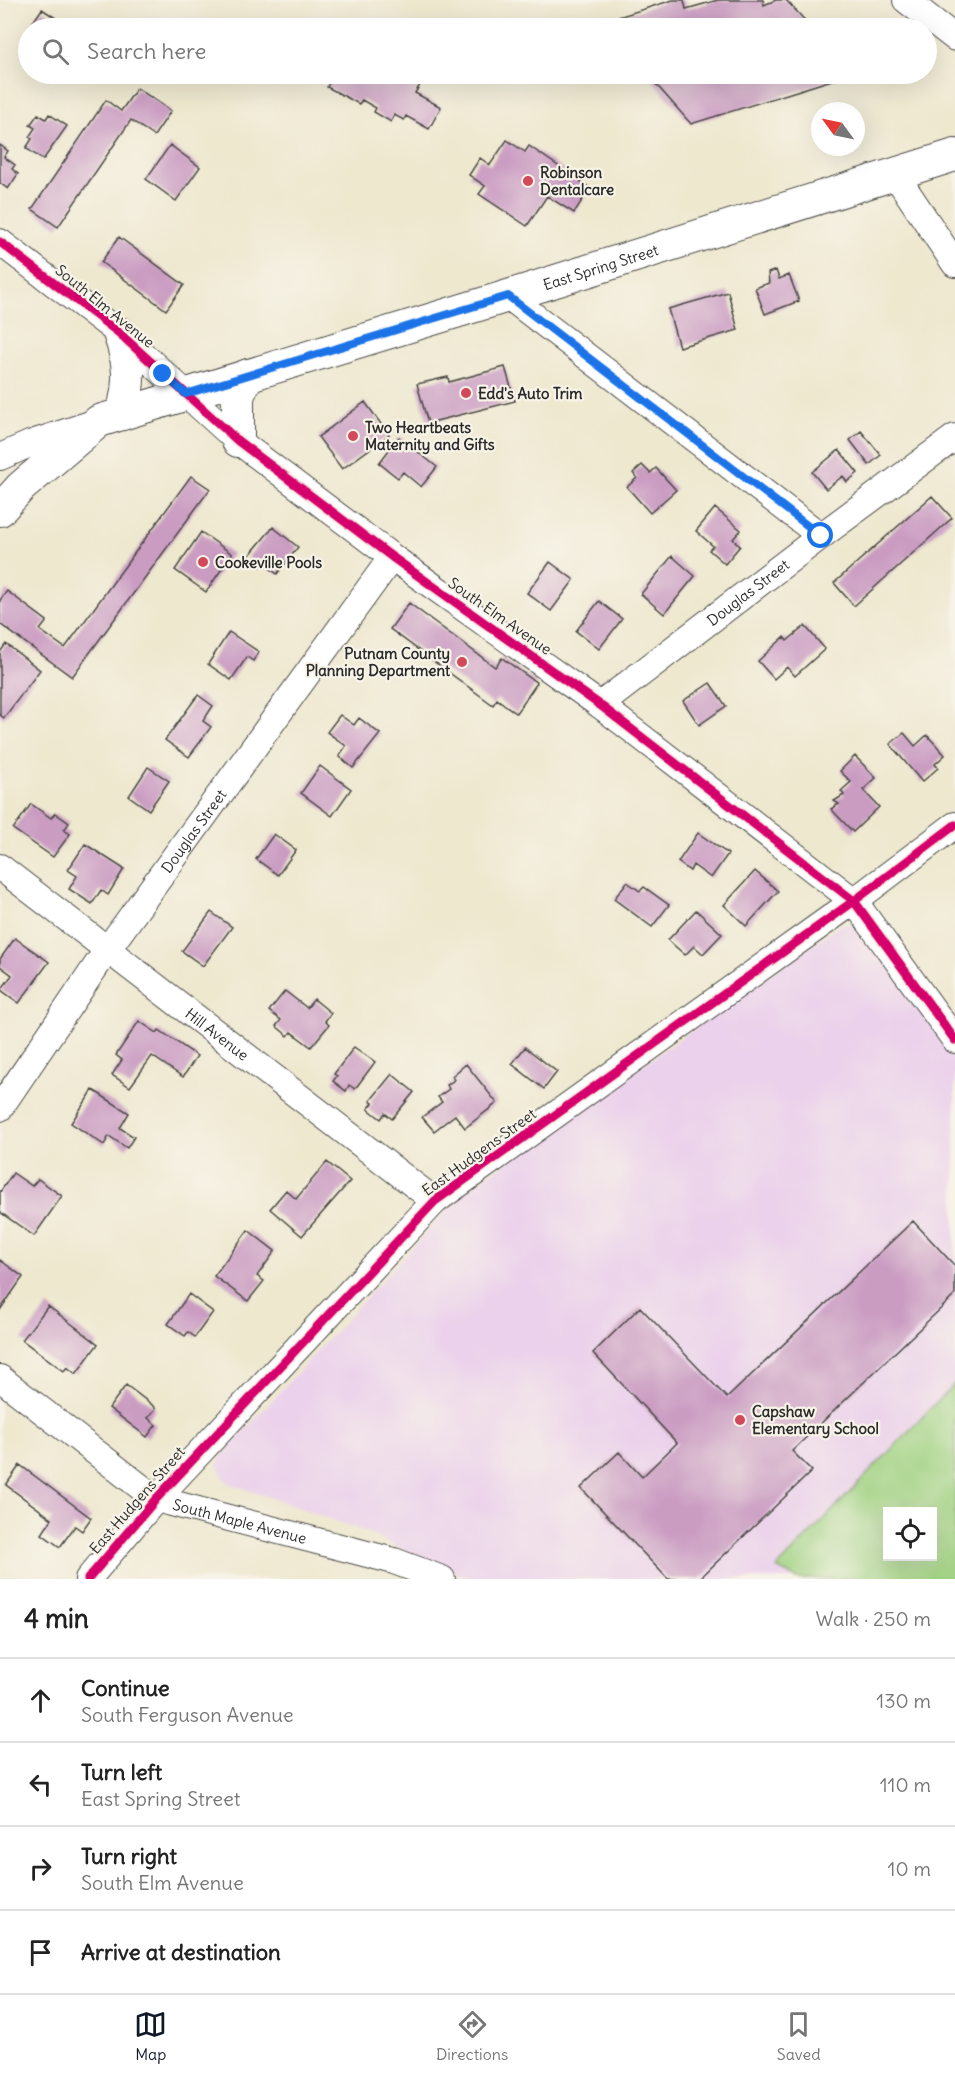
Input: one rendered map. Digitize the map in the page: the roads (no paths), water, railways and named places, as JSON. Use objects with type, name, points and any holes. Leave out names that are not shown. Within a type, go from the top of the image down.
[{"type":"main road","name":"East Spring Street","points":[[0,510],[21,487],[110,418],[508,296],[955,154]]},
{"type":"main road","points":[[110,418],[127,395],[129,380],[127,355],[119,333]]},
{"type":"main road","points":[[238,441],[238,396],[248,375]]},
{"type":"street","points":[[906,0],[929,18]]},
{"type":"street","points":[[937,24],[955,38]]},
{"type":"street","points":[[895,174],[955,264]]},
{"type":"street","name":"South Elm Avenue","points":[[0,242],[119,333],[238,441],[392,557],[600,705],[854,901],[955,1040]]},
{"type":"street","points":[[508,296],[821,536]]},
{"type":"street","points":[[0,457],[32,443],[110,418]]},
{"type":"street","name":"Douglas Street","points":[[600,705],[955,437]]},
{"type":"street","name":"Douglas Street","points":[[0,1108],[107,950],[392,557]]},
{"type":"street","name":"East Hudgens Street","points":[[88,1579],[156,1499],[435,1201],[854,901],[955,825]]},
{"type":"street","name":"Hill Avenue","points":[[0,867],[435,1201]]},
{"type":"street","name":"South Maple Avenue","points":[[0,1378],[156,1499],[394,1561],[442,1579]]},
{"type":"place","name":"Robinson Dentalcare","points":[[528,181]]},
{"type":"place","name":"Edd's Auto Trim","points":[[466,393]]},
{"type":"place","name":"Two Heartbeats Maternity and Gifts","points":[[353,436]]},
{"type":"place","name":"Cookeville Pools","points":[[203,562]]},
{"type":"place","name":"Putnam County Planning Department","points":[[462,662]]},
{"type":"place","name":"Capshaw Elementary School","points":[[740,1420]]}]
